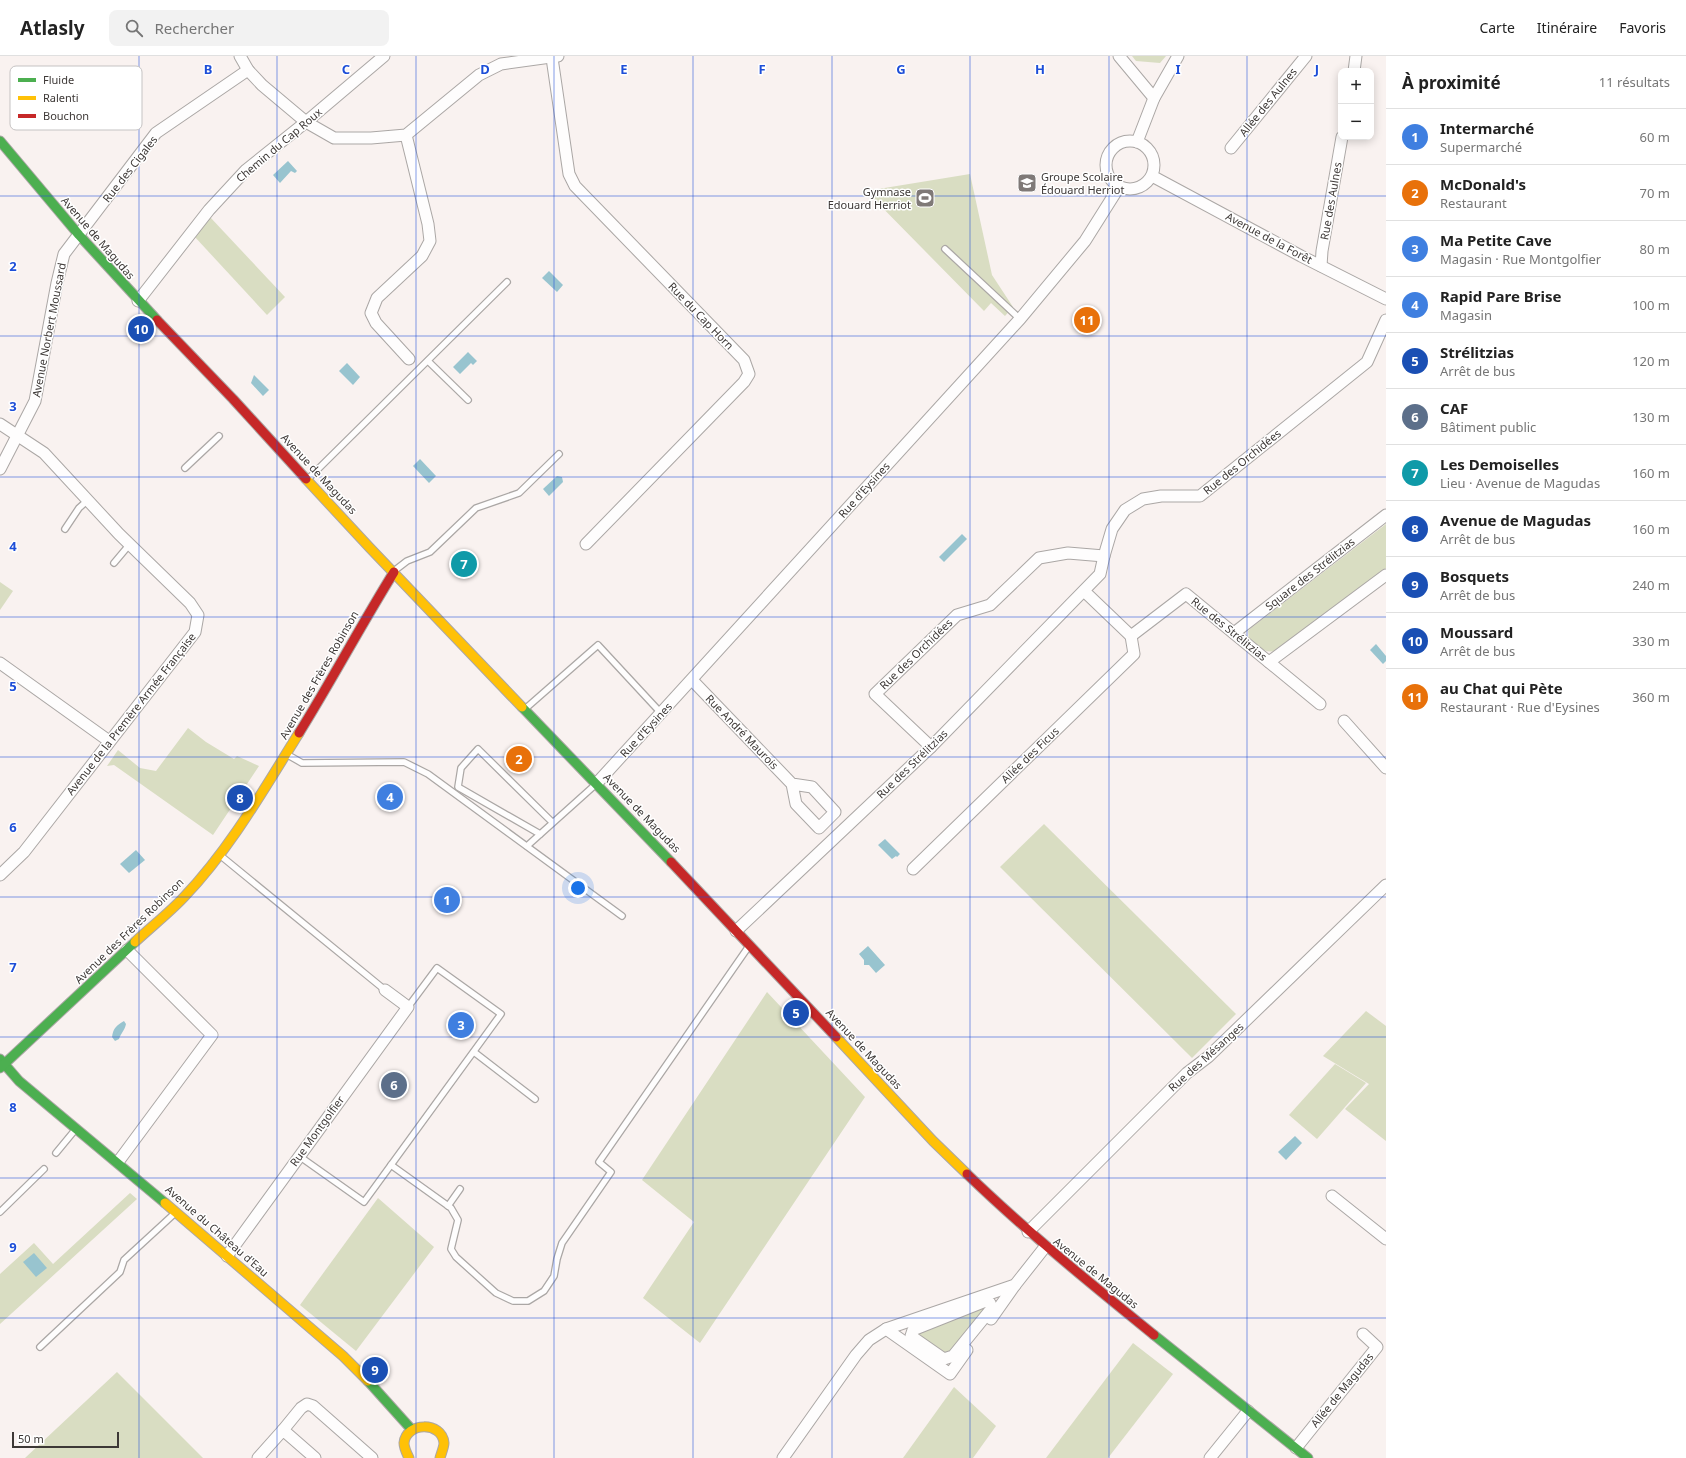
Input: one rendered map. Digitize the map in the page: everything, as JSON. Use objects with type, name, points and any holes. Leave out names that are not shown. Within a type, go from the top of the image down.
[{"type":"main road","name":"Avenue de Magudas","points":[[0,141],[79,235],[138,301],[233,398],[370,548],[597,783],[933,1141],[1045,1247],[1308,1458]]},
{"type":"main road","name":"Avenue des Frères Robinson","points":[[1,1064],[184,897],[219,855],[268,783],[329,685],[377,599],[394,572]]},
{"type":"main road","name":"Avenue du Château d'Eau","points":[[1,1064],[19,1081],[118,1162],[344,1356],[412,1430]]},
{"type":"main road","points":[[408,1458],[404,1447],[405,1440],[412,1430],[424,1425],[430,1426],[440,1433],[444,1445],[441,1458]]},
{"type":"street","points":[[240,56],[248,70],[262,85],[306,122],[334,138],[370,138],[406,135],[479,75],[501,64],[555,57]]},
{"type":"street","name":"Chemin du Cap Roux","points":[[138,301],[209,210],[246,170],[306,122],[384,56]]},
{"type":"street","points":[[1120,56],[1154,98]]},
{"type":"street","points":[[1137,142],[1154,98],[1178,56]]},
{"type":"street","name":"Allée des Aulnes","points":[[1231,148],[1306,56]]},
{"type":"street","points":[[1354,68],[1356,56]]},
{"type":"street","name":"Rue du Cap Horn","points":[[555,57],[569,174],[575,186],[744,360],[749,374],[744,382],[586,544]]},
{"type":"street","name":"Rue des Cigales","points":[[79,235],[156,133],[248,70]]},
{"type":"street","points":[[406,135],[428,224],[430,241],[422,256],[377,298],[371,313],[376,323],[409,359]]},
{"type":"street","name":"Rue des Aulnes","points":[[1321,266],[1322,251],[1341,140]]},
{"type":"street","points":[[1125,142],[1137,142],[1149,150],[1153,156],[1155,170],[1152,176],[1148,183],[1142,187],[1127,190],[1119,188],[1108,176],[1106,160],[1109,153],[1114,147],[1125,142]]},
{"type":"street","name":"Avenue de la Forêt","points":[[1152,176],[1386,299]]},
{"type":"street","name":"Rue d'Eysines","points":[[597,783],[1020,319],[1085,241],[1119,188]]},
{"type":"street","name":"Avenue Norbert Moussard","points":[[0,469],[35,401],[57,283],[64,254],[79,235]]},
{"type":"street","name":"Rue des Orchidées","points":[[931,747],[876,694],[958,615],[990,605],[1039,558],[1068,553],[1104,556],[1112,529],[1125,510],[1143,499],[1161,496],[1200,496],[1367,362],[1386,320]]},
{"type":"street","name":"Avenue de la Premère Armée Française","points":[[0,424],[44,453],[130,544],[190,603],[198,615],[195,632],[24,852],[0,875]]},
{"type":"street","name":"Square des Strélitzias","points":[[1234,633],[1386,515]]},
{"type":"street","name":"Rue des Strélitzias","points":[[736,931],[931,747],[1100,574],[1104,556]]},
{"type":"street","points":[[1269,662],[1386,575]]},
{"type":"street","points":[[1084,591],[1131,636]]},
{"type":"street","name":"Rue des Strélitzias","points":[[1131,636],[1186,594],[1320,704]]},
{"type":"street","name":"Allée des Ficus","points":[[913,869],[1134,654],[1131,636]]},
{"type":"street","points":[[0,663],[109,741]]},
{"type":"street","name":"Rue André Maurois","points":[[692,680],[792,784]]},
{"type":"street","points":[[1344,722],[1386,768]]},
{"type":"street","name":"Rue des Mésanges","points":[[1028,1232],[1186,1073],[1208,1057],[1386,885]]},
{"type":"street","points":[[118,1162],[212,1035],[127,950]]},
{"type":"street","points":[[385,990],[408,1007]]},
{"type":"street","name":"Rue Montgolfier","points":[[227,1256],[408,1007]]},
{"type":"street","points":[[1332,1196],[1386,1239]]},
{"type":"street","points":[[886,1329],[950,1374],[1045,1247]]},
{"type":"street","points":[[782,1458],[856,1355],[870,1340],[886,1329],[1016,1285]]},
{"type":"street","points":[[986,1301],[990,1303],[992,1308],[953,1356],[944,1359],[911,1336],[913,1330],[986,1301]]},
{"type":"street","name":"Allée de Magudas","points":[[1296,1448],[1376,1347],[1363,1334]]},
{"type":"street","points":[[258,1458],[301,1408],[307,1404],[313,1406],[372,1458]]},
{"type":"street","points":[[1210,1458],[1248,1411]]},
{"type":"street","points":[[282,1430],[315,1458]]},
{"type":"lane","points":[[945,249],[1020,319]]},
{"type":"lane","points":[[308,479],[507,282]]},
{"type":"lane","points":[[428,361],[468,400]]},
{"type":"lane","points":[[186,468],[218,436]]},
{"type":"lane","points":[[394,572],[407,561],[430,552],[476,508],[520,493],[559,454]]},
{"type":"lane","points":[[65,529],[79,508],[88,500]]},
{"type":"lane","points":[[114,563],[130,544]]},
{"type":"lane","points":[[525,710],[598,645],[661,713]]},
{"type":"lane","points":[[540,834],[458,787],[461,768],[478,749],[552,822]]},
{"type":"lane","points":[[286,754],[302,764],[404,762],[428,774],[622,916]]},
{"type":"lane","points":[[527,846],[597,783]]},
{"type":"lane","points":[[219,855],[385,990]]},
{"type":"lane","points":[[391,1165],[448,1206],[458,1220],[450,1249],[456,1258],[496,1293],[513,1301],[528,1301],[544,1291],[554,1276],[562,1243],[612,1172],[599,1162],[749,946]]},
{"type":"lane","points":[[300,1156],[364,1202],[501,1014],[437,968],[408,1007]]},
{"type":"lane","points":[[474,1052],[535,1099]]},
{"type":"lane","points":[[56,1153],[77,1128]]},
{"type":"lane","points":[[0,1212],[44,1170]]},
{"type":"lane","points":[[448,1206],[460,1189]]},
{"type":"lane","points":[[40,1347],[120,1272],[124,1260],[176,1212]]},
{"type":"green space","points":[[1132,56],[1166,56],[1160,63],[1136,61]]},
{"type":"green space","points":[[970,174],[992,275],[1013,307],[1005,316],[991,303],[984,311],[866,191]]},
{"type":"green space","points":[[210,217],[285,297],[267,315],[194,236]]},
{"type":"green space","points":[[1386,524],[1386,568],[1275,651],[1271,652],[1264,650],[1249,639],[1248,631],[1251,628]]},
{"type":"green space","points":[[0,582],[13,591],[0,610]]},
{"type":"green space","points":[[188,728],[206,742],[234,759],[237,756],[259,766],[213,835],[114,765],[107,766],[118,750],[140,768],[156,771]]},
{"type":"green space","points":[[1044,824],[1236,1014],[1192,1058],[1000,867]]},
{"type":"green space","points":[[767,992],[865,1097],[700,1343],[643,1298],[694,1222],[642,1180]]},
{"type":"green space","points":[[1366,1011],[1386,1026],[1386,1141],[1345,1109],[1369,1084],[1323,1056]]},
{"type":"green space","points":[[1335,1064],[1366,1083],[1317,1139],[1289,1115]]},
{"type":"green space","points":[[130,1193],[137,1199],[0,1324],[0,1274],[34,1243],[53,1264]]},
{"type":"green space","points":[[378,1198],[434,1247],[356,1351],[300,1305]]},
{"type":"green space","points":[[984,1305],[987,1307],[954,1353],[941,1355],[914,1332]]},
{"type":"green space","points":[[1133,1343],[1173,1374],[1108,1458],[1046,1458]]},
{"type":"green space","points":[[117,1372],[203,1458],[25,1458]]},
{"type":"green space","points":[[954,1387],[996,1426],[973,1458],[903,1458]]},
{"type":"water","points":[[288,161],[297,171],[295,173],[291,171],[280,183],[273,175]]},
{"type":"water","points":[[549,271],[563,285],[557,292],[542,278]]},
{"type":"water","points":[[468,352],[477,361],[473,365],[471,363],[460,374],[453,367]]},
{"type":"water","points":[[347,363],[360,377],[353,385],[339,371]]},
{"type":"water","points":[[254,375],[269,390],[263,396],[251,383]]},
{"type":"water","points":[[420,459],[436,476],[429,483],[413,466]]},
{"type":"water","points":[[557,476],[562,477],[563,482],[549,496],[543,489]]},
{"type":"water","points":[[962,534],[967,539],[944,562],[939,557]]},
{"type":"water","points":[[1376,644],[1386,656],[1386,661],[1383,664],[1370,650]]},
{"type":"water","points":[[885,839],[900,854],[897,857],[896,856],[892,859],[878,845]]},
{"type":"water","points":[[136,850],[145,860],[129,873],[120,864]]},
{"type":"water","points":[[868,946],[885,965],[876,973],[869,965],[864,965],[864,960],[859,954]]},
{"type":"water","points":[[124,1021],[126,1024],[125,1028],[119,1039],[115,1041],[112,1037],[113,1031],[117,1025]]},
{"type":"water","points":[[1295,1136],[1302,1143],[1286,1160],[1278,1152]]},
{"type":"water","points":[[34,1253],[47,1268],[36,1277],[23,1262]]},
{"type":"traffic: fast","points":[[0,141],[79,235],[157,320]]},
{"type":"traffic: fast","points":[[522,707],[671,862]]},
{"type":"traffic: fast","points":[[0,1068],[135,942]]},
{"type":"traffic: fast","points":[[0,1059],[19,1081],[165,1203]]},
{"type":"traffic: fast","points":[[1154,1335],[1308,1458]]},
{"type":"traffic: fast","points":[[368,1381],[412,1430]]},
{"type":"traffic: slow","points":[[306,479],[522,707]]},
{"type":"traffic: slow","points":[[135,942],[178,903],[216,859],[246,818],[299,733]]},
{"type":"traffic: slow","points":[[836,1037],[933,1141],[967,1174]]},
{"type":"traffic: slow","points":[[165,1203],[343,1356],[368,1381]]},
{"type":"traffic: slow","points":[[409,1458],[404,1445],[406,1436],[411,1431],[424,1427],[431,1428],[442,1436],[444,1445],[440,1458]]},
{"type":"traffic: jam","points":[[157,320],[233,399],[306,479]]},
{"type":"traffic: jam","points":[[299,733],[394,572]]},
{"type":"traffic: jam","points":[[671,862],[836,1037]]},
{"type":"traffic: jam","points":[[967,1174],[1035,1236],[1154,1335]]},
{"type":"place","name":"Groupe Scolaire Édouard Herriot","points":[[1027,183]]},
{"type":"place","name":"Gymnase Edouard Herriot","points":[[925,198]]},
{"type":"place","name":"au Chat qui Pète","points":[[1087,320]]},
{"type":"place","name":"Moussard","points":[[141,329]]},
{"type":"place","name":"Les Demoiselles","points":[[464,564]]},
{"type":"place","name":"McDonald's","points":[[519,759]]},
{"type":"place","name":"Rapid Pare Brise","points":[[390,797]]},
{"type":"place","name":"Avenue de Magudas","points":[[240,798]]},
{"type":"place","name":"Intermarché","points":[[447,900]]},
{"type":"place","name":"Strélitzias","points":[[796,1013]]},
{"type":"place","name":"Ma Petite Cave","points":[[461,1025]]},
{"type":"place","name":"CAF","points":[[394,1085]]},
{"type":"place","name":"Bosquets","points":[[375,1370]]}]
